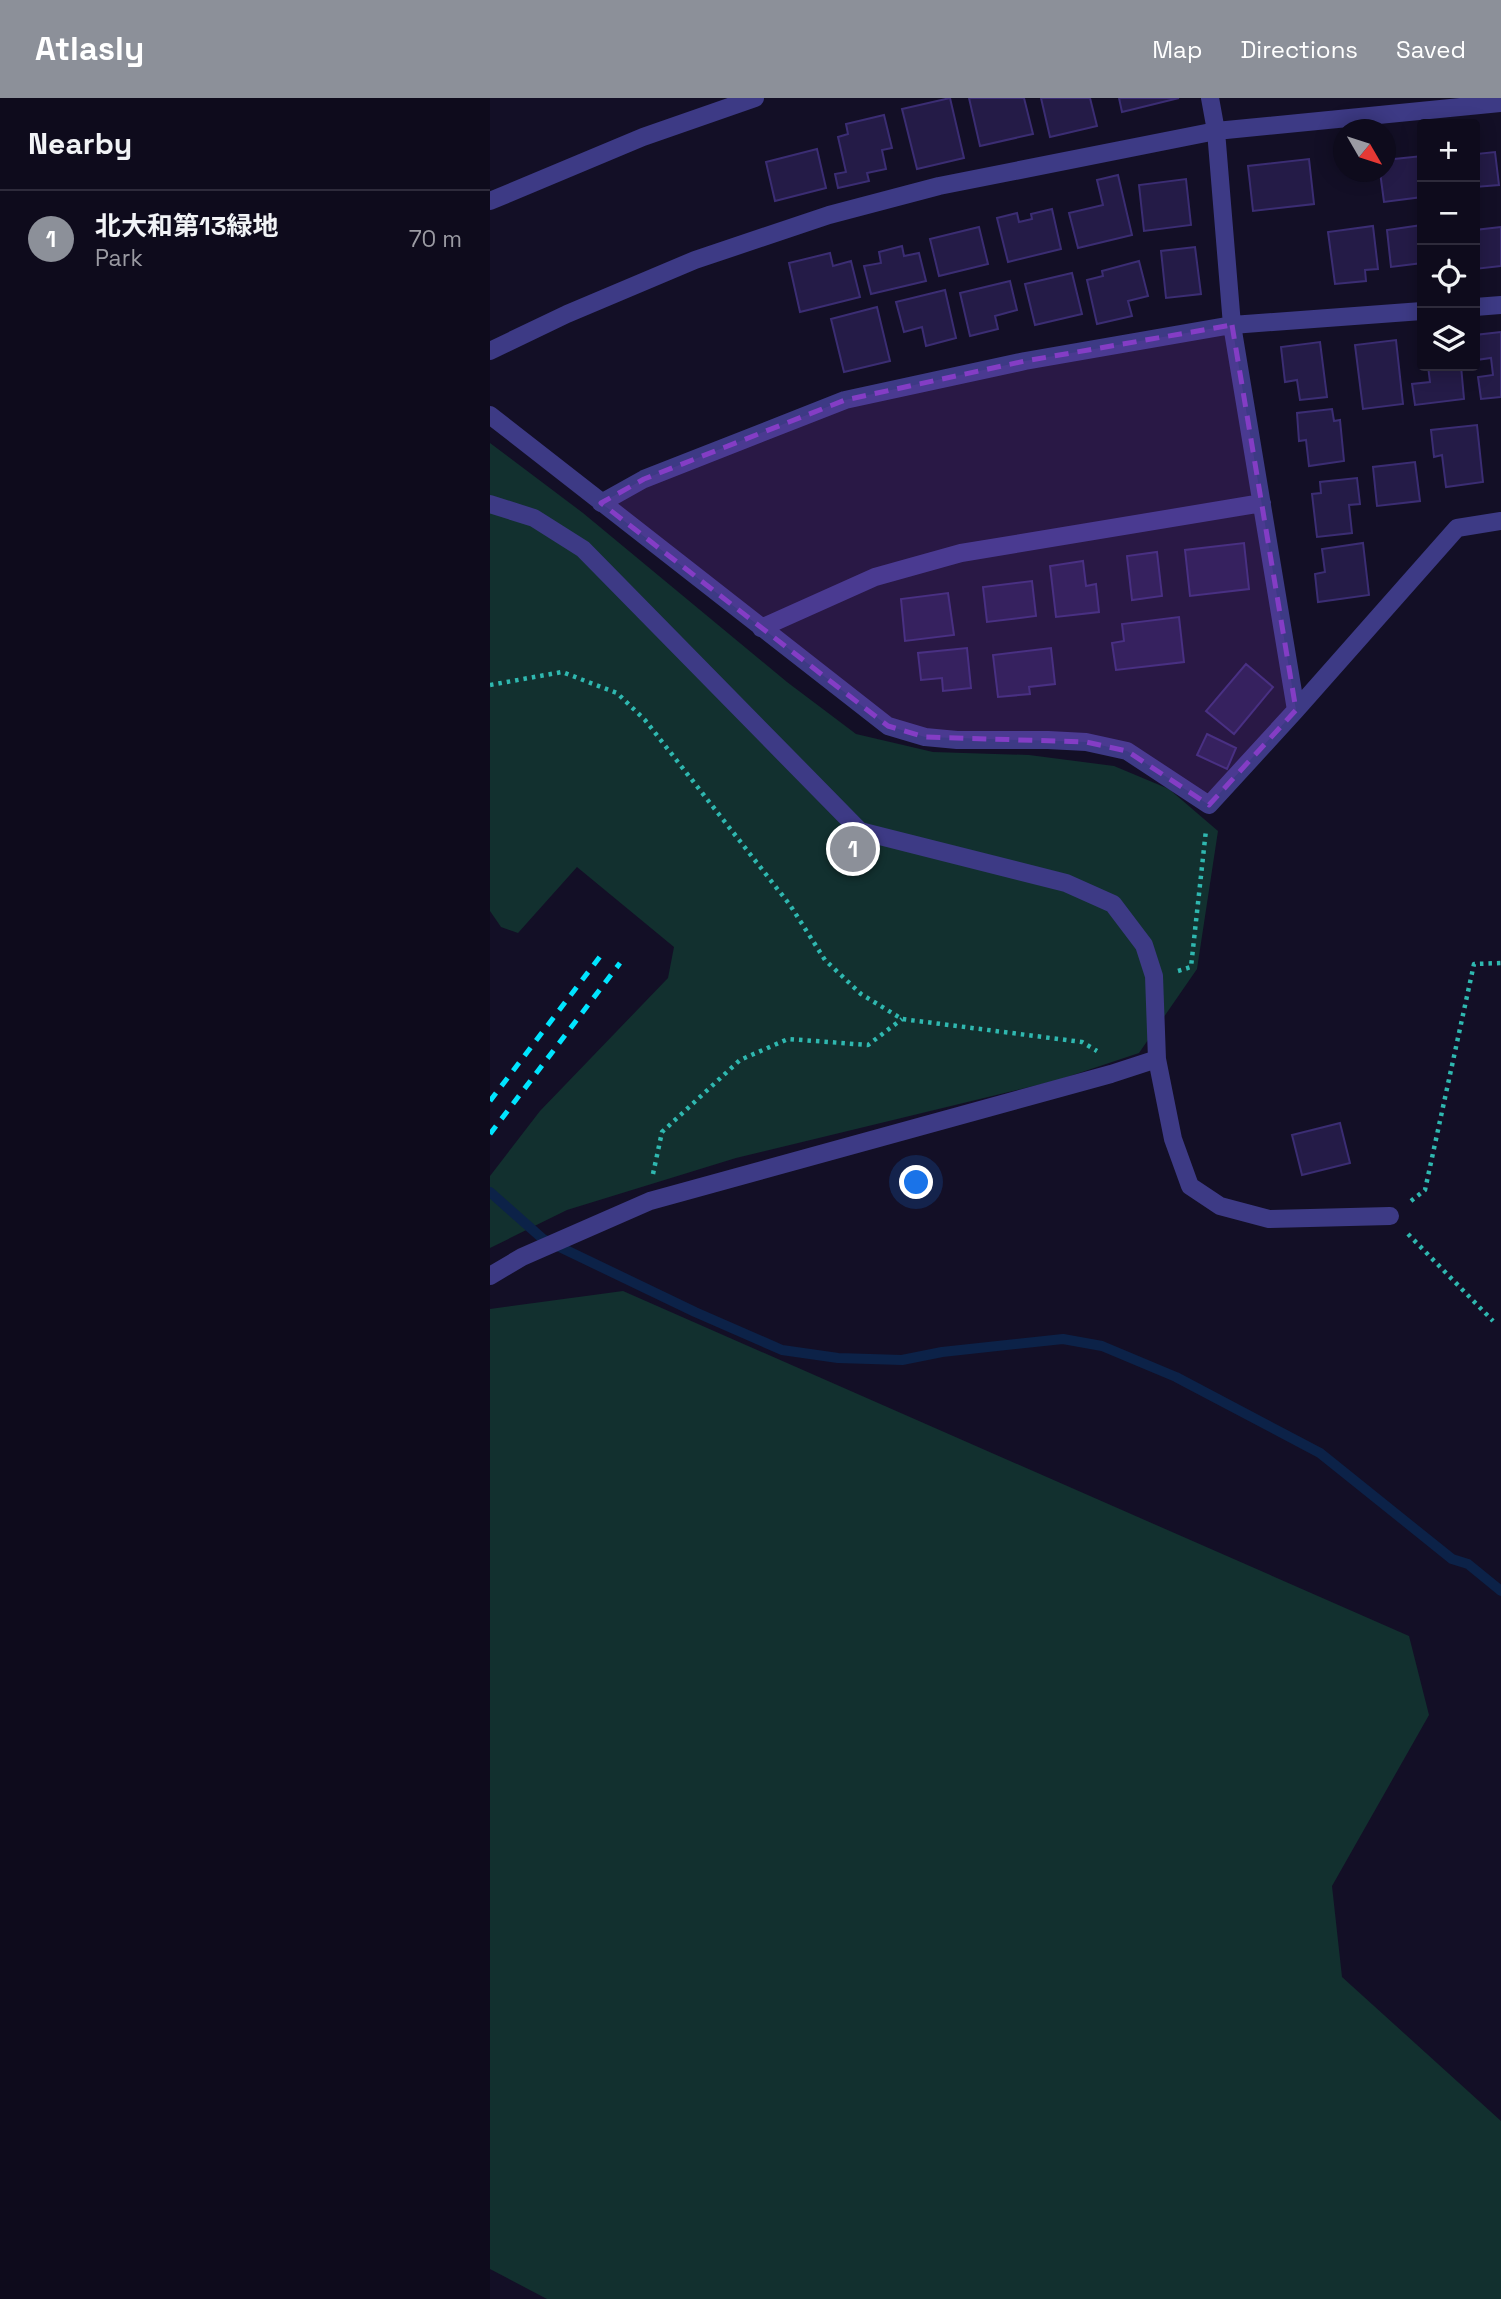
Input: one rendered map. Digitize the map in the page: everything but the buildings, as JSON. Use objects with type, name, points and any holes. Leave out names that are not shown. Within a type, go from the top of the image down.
[{"type":"street","points":[[490,201],[643,137],[755,98]]},
{"type":"street","points":[[1210,98],[1216,131],[1232,325],[1296,710]]},
{"type":"street","points":[[490,351],[567,314],[695,260],[829,215],[939,186],[1216,131],[1501,103]]},
{"type":"street","points":[[1480,307],[1501,305]]},
{"type":"street","points":[[601,503],[644,479],[845,400],[1025,361],[1232,325],[1417,311]]},
{"type":"street","points":[[490,415],[888,726],[925,737],[1086,742],[1127,751],[1209,805],[1457,528],[1501,521]]},
{"type":"street","points":[[761,628],[875,577],[961,553],[1262,503]]},
{"type":"street","points":[[490,504],[534,518],[583,549],[860,831],[1066,883],[1114,904],[1144,945],[1153,976],[1157,1059],[1173,1139],[1190,1186],[1220,1206],[1269,1219],[1390,1216]]},
{"type":"street","points":[[490,1276],[522,1257],[650,1201],[1157,1059]]},
{"type":"path","points":[[490,685],[562,672],[617,693],[645,720],[781,894],[825,960],[861,994],[902,1019],[1082,1042],[1105,1056],[1111,1074]]},
{"type":"path","points":[[1153,976],[1191,967],[1209,805]]},
{"type":"path","points":[[1493,1321],[1390,1216],[1425,1190],[1474,964],[1501,963]]},
{"type":"path","points":[[650,1201],[653,1169],[662,1132],[740,1060],[788,1039],[868,1045],[902,1019]]},
{"type":"highlighted area","points":[[1232,325],[1296,710],[1209,805],[1127,751],[1086,742],[925,737],[888,726],[601,503],[644,479],[845,400],[1025,361]]},
{"type":"green space","points":[[490,443],[583,513],[787,682],[856,734],[933,752],[1029,755],[1114,766],[1169,789],[1218,831],[1197,969],[1139,1053],[1058,1080],[736,1158],[567,1210],[490,1248],[490,1176],[540,1111],[668,978],[674,947],[577,867],[518,933],[501,927],[490,911]]},
{"type":"green space","points":[[623,1291],[1409,1636],[1429,1715],[1332,1886],[1342,1977],[1501,2121],[1501,2299],[547,2299],[490,2269],[490,1309]]},
{"type":"waterway","points":[[490,1192],[543,1239],[695,1312],[782,1350],[838,1358],[902,1360],[942,1352],[1063,1339],[1102,1346],[1176,1377],[1320,1453],[1452,1559],[1468,1564],[1501,1591]]},
{"type":"railway","points":[[490,1101],[605,950]]},
{"type":"railway","points":[[490,1134],[620,963]]},
{"type":"place","name":"北大和第13緑地","points":[[853,849]]}]
